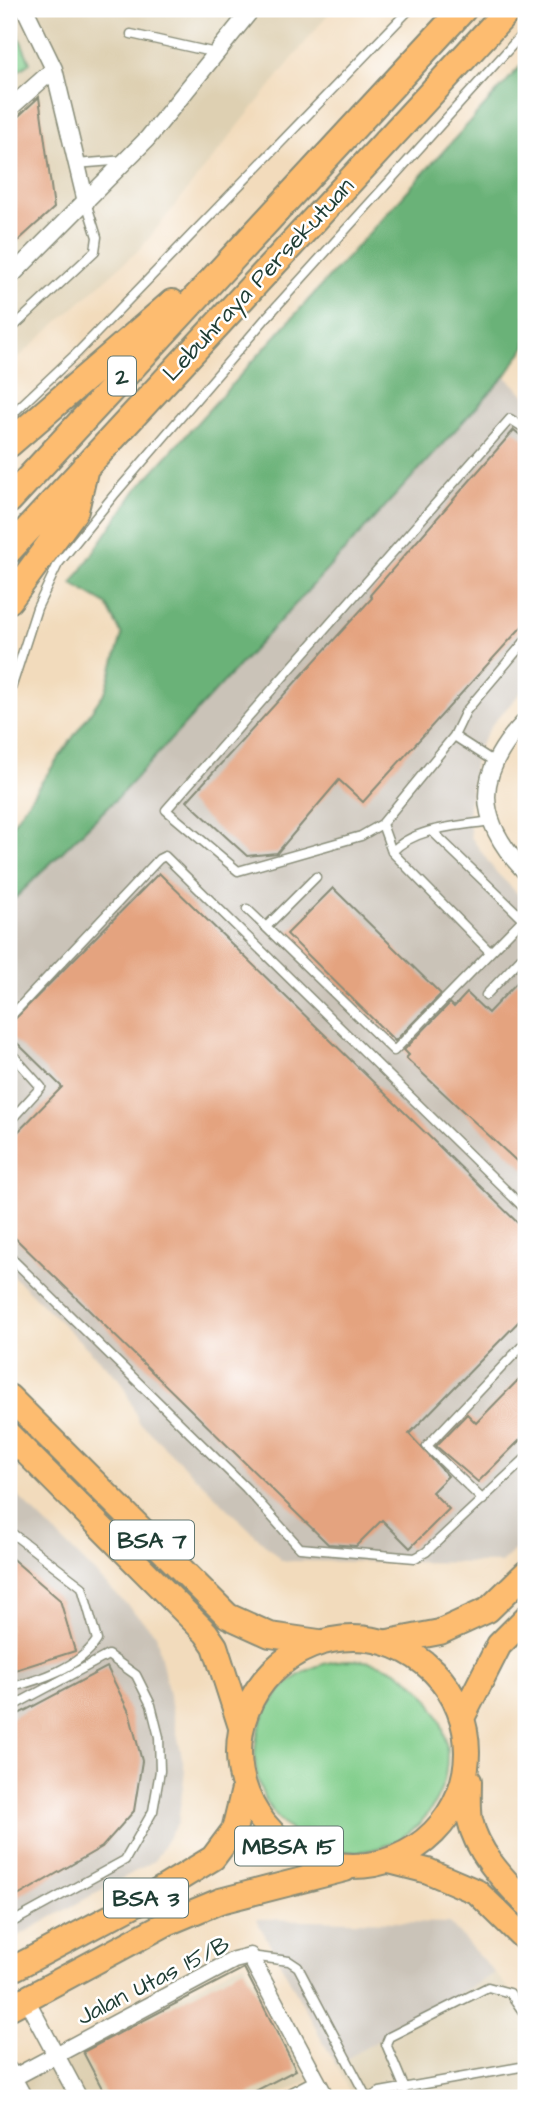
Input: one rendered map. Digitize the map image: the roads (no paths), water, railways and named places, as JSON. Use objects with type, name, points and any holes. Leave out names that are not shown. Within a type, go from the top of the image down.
[{"type":"highway","name":"Lebuhraya Persekutuan","points":[[9,500],[235,252],[463,9]]},
{"type":"highway","name":"Lebuhraya Persekutuan","points":[[9,550],[509,9]]},
{"type":"highway","points":[[9,444],[127,339],[235,252]]},
{"type":"highway","points":[[9,600],[75,510],[86,466]]},
{"type":"main road","name":"BSA 7","points":[[9,1397],[228,1616],[270,1635],[319,1642]]},
{"type":"main road","name":"BSA 7","points":[[9,1434],[206,1633],[215,1646],[241,1727]]},
{"type":"main road","points":[[388,1642],[440,1632],[488,1610],[526,1573]]},
{"type":"main road","points":[[463,1716],[499,1645],[526,1618]]},
{"type":"main road","name":"MBSA 15","points":[[342,1637],[388,1642],[420,1658],[446,1684],[463,1716],[468,1759],[463,1786],[452,1811],[435,1832],[414,1849],[389,1861],[360,1866],[330,1864],[293,1849],[276,1838],[257,1816],[244,1789],[238,1748],[241,1727],[256,1690],[283,1661],[319,1642],[342,1637]]},
{"type":"main road","points":[[468,1759],[470,1821],[498,1873],[526,1903]]},
{"type":"main road","name":"BSA 3","points":[[9,1971],[152,1895],[213,1858],[234,1829],[244,1789]]},
{"type":"main road","points":[[389,1861],[428,1871],[477,1892],[526,1940]]},
{"type":"main road","name":"BSA 3","points":[[17,2004],[167,1923],[220,1901],[284,1882],[360,1866]]},
{"type":"street","points":[[25,9],[54,69],[86,202]]},
{"type":"street","points":[[9,278],[127,160],[219,54],[252,9]]},
{"type":"street","points":[[9,109],[54,69]]},
{"type":"street","points":[[526,720],[505,742],[493,761],[487,782],[491,821],[508,854],[526,873]]},
{"type":"street","name":"Jalan Utas 15/B","points":[[10,2076],[56,2055],[234,1960],[250,1956],[326,2098]]},
{"type":"street","points":[[17,2004],[56,2055],[79,2098]]},
{"type":"street","points":[[10,2076],[24,2098]]},
{"type":"street","points":[[288,2098],[317,2083]]},
{"type":"lane","points":[[9,417],[78,352],[410,9]]},
{"type":"lane","points":[[9,695],[37,608],[58,564],[257,328],[526,30]]},
{"type":"lane","points":[[131,34],[219,54]]},
{"type":"lane","points":[[75,164],[127,160]]},
{"type":"lane","points":[[9,331],[95,251],[97,237],[86,202]]},
{"type":"lane","points":[[526,429],[510,419],[166,810],[237,871],[362,836],[382,824],[454,736],[466,711],[526,640]]},
{"type":"lane","points":[[31,571],[76,541]]},
{"type":"lane","points":[[454,736],[493,761]]},
{"type":"lane","points":[[392,852],[402,841],[432,831],[491,821]]},
{"type":"lane","points":[[382,824],[392,852],[490,952]]},
{"type":"lane","points":[[247,909],[394,1051],[523,919],[432,831]]},
{"type":"lane","points":[[9,1018],[159,859],[166,856],[526,1210]]},
{"type":"lane","points":[[266,927],[316,877]]},
{"type":"lane","points":[[486,995],[526,953]]},
{"type":"lane","points":[[9,1051],[41,1087],[9,1122]]},
{"type":"lane","points":[[9,1256],[246,1489],[300,1548],[415,1558],[426,1552],[526,1458]]},
{"type":"lane","points":[[483,1500],[427,1446],[524,1344],[526,1346]]},
{"type":"lane","points":[[9,1531],[82,1587],[97,1640],[79,1659],[40,1679],[9,1688]]},
{"type":"lane","points":[[9,1708],[108,1656],[136,1675],[151,1705],[159,1737],[160,1771],[153,1811],[125,1860],[9,1924]]},
{"type":"lane","points":[[250,1956],[289,1962],[298,1967],[368,2098],[380,2092],[526,2066]]},
{"type":"lane","points":[[405,2089],[386,2044],[389,2037],[488,1987],[510,1993],[526,2016]]}]
